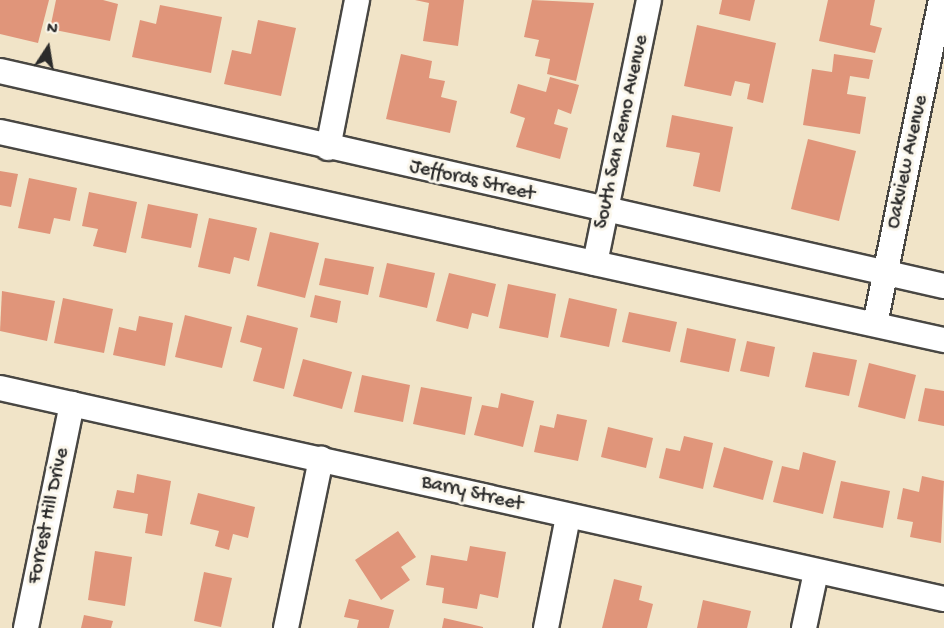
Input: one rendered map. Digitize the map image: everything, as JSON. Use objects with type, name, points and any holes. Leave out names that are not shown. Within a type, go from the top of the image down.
[{"type":"street","points":[[328,148],[357,0]]},
{"type":"street","name":"South San Remo Avenue","points":[[594,263],[649,0]]},
{"type":"street","name":"Oakview Avenue","points":[[875,324],[941,0]]},
{"type":"street","name":"Jeffords Street","points":[[0,71],[328,148],[944,286]]},
{"type":"street","points":[[0,132],[944,340]]},
{"type":"street","name":"Barry Street","points":[[0,388],[321,459],[568,517],[944,599]]},
{"type":"street","name":"Forrest Hill Drive","points":[[26,628],[72,404]]},
{"type":"street","points":[[286,628],[321,459]]},
{"type":"street","points":[[546,628],[568,517]]},
{"type":"street","points":[[804,628],[816,572]]},
{"type":"building","points":[[0,0],[49,0],[38,43],[0,34]]},
{"type":"building","points":[[56,0],[103,0],[118,4],[110,41],[50,29]]},
{"type":"building","points":[[415,0],[464,0],[458,46],[423,41],[429,3]]},
{"type":"building","points":[[532,0],[594,3],[576,81],[547,74],[550,59],[535,56],[539,40],[524,37]]},
{"type":"building","points":[[722,0],[755,0],[750,21],[719,14]]},
{"type":"building","points":[[828,0],[875,0],[870,25],[882,28],[875,53],[819,41]]},
{"type":"building","points":[[160,5],[222,17],[211,73],[132,57],[140,20],[156,24]]},
{"type":"building","points":[[258,20],[296,28],[281,96],[224,84],[232,50],[251,54]]},
{"type":"building","points":[[697,25],[776,43],[763,103],[747,99],[750,84],[735,81],[731,96],[684,86]]},
{"type":"building","points":[[401,54],[432,61],[429,78],[445,81],[441,97],[457,101],[450,133],[386,119]]},
{"type":"building","points":[[834,54],[873,60],[869,79],[850,76],[847,94],[866,97],[860,134],[803,125],[812,69],[832,72]]},
{"type":"building","points":[[550,77],[579,85],[571,114],[558,109],[554,124],[568,128],[560,159],[516,147],[525,118],[510,113],[518,84],[546,92]]},
{"type":"building","points":[[672,115],[733,127],[720,192],[693,186],[700,153],[666,147]]},
{"type":"building","points":[[808,139],[856,151],[839,221],[791,209]]},
{"type":"building","points":[[0,171],[18,174],[11,207],[0,205]]},
{"type":"building","points":[[29,178],[77,188],[70,221],[54,218],[50,234],[18,228]]},
{"type":"building","points":[[89,192],[137,202],[126,253],[93,246],[98,229],[82,226]]},
{"type":"building","points":[[148,204],[198,214],[191,248],[141,238]]},
{"type":"building","points":[[209,218],[257,228],[249,261],[234,257],[230,274],[198,267]]},
{"type":"building","points":[[270,232],[319,243],[305,298],[257,286]]},
{"type":"building","points":[[325,258],[374,267],[368,295],[319,285]]},
{"type":"building","points":[[387,263],[435,273],[427,308],[379,297]]},
{"type":"building","points":[[449,273],[496,284],[488,317],[472,313],[468,329],[436,321]]},
{"type":"building","points":[[508,284],[556,294],[548,338],[499,328]]},
{"type":"building","points":[[2,291],[55,301],[47,341],[0,331]]},
{"type":"building","points":[[315,295],[341,301],[337,323],[310,317]]},
{"type":"building","points":[[63,298],[113,309],[104,353],[54,343]]},
{"type":"building","points":[[569,298],[617,309],[609,347],[560,337]]},
{"type":"building","points":[[629,312],[677,322],[670,352],[622,342]]},
{"type":"building","points":[[185,315],[232,327],[222,368],[175,357]]},
{"type":"building","points":[[247,315],[298,328],[284,389],[253,381],[262,348],[240,342]]},
{"type":"building","points":[[139,316],[173,323],[165,366],[113,355],[119,327],[136,331]]},
{"type":"building","points":[[687,328],[736,339],[729,372],[680,362]]},
{"type":"building","points":[[747,341],[775,347],[769,377],[740,371]]},
{"type":"building","points":[[813,352],[857,360],[849,396],[805,387]]},
{"type":"building","points":[[303,359],[352,372],[342,409],[293,396]]},
{"type":"building","points":[[869,363],[916,375],[905,419],[858,407]]},
{"type":"building","points":[[362,375],[410,385],[403,422],[354,412]]},
{"type":"building","points":[[421,387],[472,397],[465,435],[413,424]]},
{"type":"building","points":[[925,388],[944,391],[944,426],[918,421]]},
{"type":"building","points":[[501,393],[534,401],[523,447],[474,435],[482,405],[498,408]]},
{"type":"building","points":[[557,414],[587,420],[578,461],[534,452],[540,425],[554,428]]},
{"type":"building","points":[[608,427],[653,438],[646,468],[601,457]]},
{"type":"building","points":[[684,436],[713,443],[703,489],[659,478],[666,448],[680,451]]},
{"type":"building","points":[[724,447],[773,461],[763,500],[713,487]]},
{"type":"building","points":[[803,452],[836,461],[823,514],[773,502],[782,466],[799,470]]},
{"type":"building","points":[[137,474],[171,481],[162,536],[145,533],[148,514],[113,508],[117,490],[134,493]]},
{"type":"building","points":[[922,476],[944,481],[941,543],[910,537],[913,522],[897,519],[903,488],[919,492]]},
{"type":"building","points":[[841,481],[890,491],[883,528],[833,518]]},
{"type":"building","points":[[198,493],[255,507],[248,538],[233,534],[229,550],[215,546],[219,531],[190,524]]},
{"type":"building","points":[[398,531],[416,557],[401,567],[410,580],[381,600],[355,560]]},
{"type":"building","points":[[470,546],[506,552],[498,598],[480,594],[477,609],[442,603],[444,588],[426,585],[431,555],[467,561]]},
{"type":"building","points":[[95,551],[132,557],[125,606],[88,600]]},
{"type":"building","points":[[204,572],[232,578],[221,627],[194,621]]},
{"type":"building","points":[[614,579],[642,586],[639,600],[653,604],[647,628],[602,628]]},
{"type":"building","points":[[349,599],[394,610],[389,628],[357,628],[359,620],[344,617]]},
{"type":"building","points":[[703,600],[751,611],[747,628],[697,628]]},
{"type":"building","points":[[84,615],[113,621],[111,628],[81,628]]},
{"type":"building","points":[[444,618],[483,627],[483,628],[442,628]]}]
